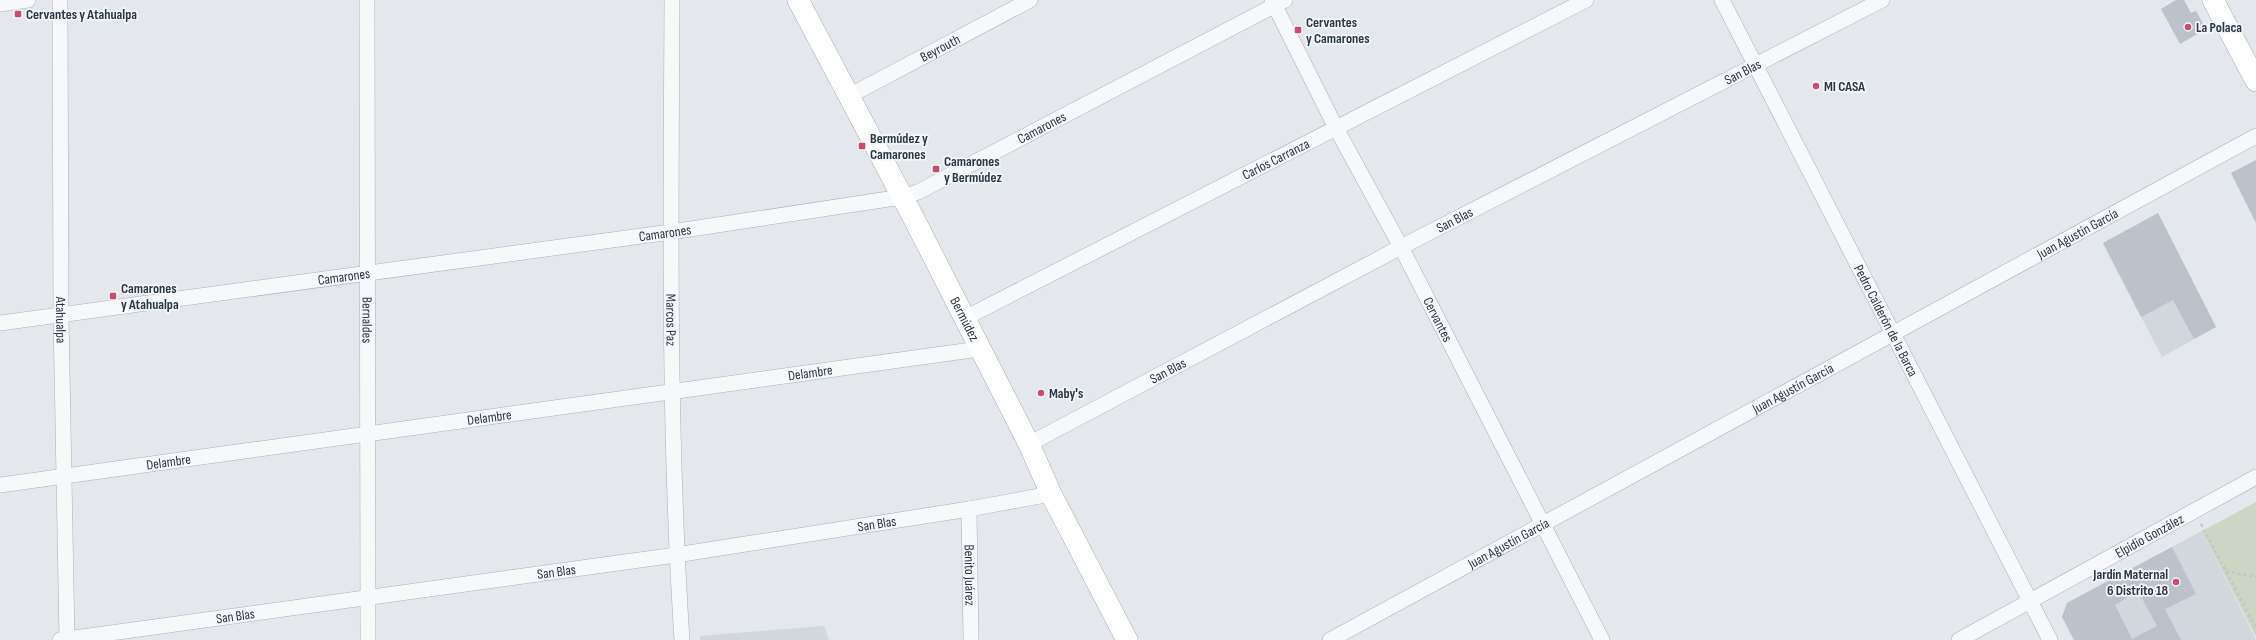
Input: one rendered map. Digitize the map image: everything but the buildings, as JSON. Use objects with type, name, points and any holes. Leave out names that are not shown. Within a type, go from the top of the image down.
[{"type":"street","points":[[0,4],[28,0]]},
{"type":"street","name":"Atahualpa","points":[[60,0],[61,315],[65,640]]},
{"type":"street","name":"Bernaldes","points":[[366,0],[368,640]]},
{"type":"street","name":"Marcos Paz","points":[[672,0],[671,232],[676,555],[682,640]]},
{"type":"street","name":"Bermúdez","points":[[798,0],[902,197],[1029,444],[1051,494],[1127,640]]},
{"type":"street","name":"Beyrouth","points":[[849,96],[1030,0]]},
{"type":"street","name":"Carlos Carranza","points":[[964,318],[1586,0]]},
{"type":"street","name":"Pedro Calderón de la Barca","points":[[1722,0],[2050,640]]},
{"type":"street","name":"San Blas","points":[[1029,444],[1401,247],[1882,0]]},
{"type":"street","points":[[2213,0],[2256,81]]},
{"type":"street","name":"Camarones","points":[[0,323],[671,232],[902,197],[918,192],[1277,2]]},
{"type":"street","name":"Cervantes","points":[[1277,2],[1336,128],[1401,247],[1602,640]]},
{"type":"street","name":"Juan Agustín García","points":[[1330,640],[2256,136]]},
{"type":"street","name":"Delambre","points":[[0,485],[979,349]]},
{"type":"street","name":"Elpidio González","points":[[1959,640],[2256,477]]},
{"type":"street","name":"San Blas","points":[[65,640],[369,596],[676,555],[969,509],[1051,494]]},
{"type":"street","name":"Benito Juárez","points":[[969,509],[971,640]]},
{"type":"path","points":[[2195,510],[2256,628]]},
{"type":"path","points":[[2226,571],[2256,577]]},
{"type":"shaded area","points":[[2158,213],[2216,327],[2162,357],[2103,243]]},
{"type":"shaded area","points":[[2202,531],[2256,640],[2074,640],[2062,617],[2067,603]]},
{"type":"shaded area","points":[[824,626],[829,640],[700,640],[700,636]]},
{"type":"green space","points":[[2256,502],[2256,637],[2202,531]]},
{"type":"place","name":"Cervantes y Atahualpa","points":[[18,14]]},
{"type":"place","name":"La Polaca","points":[[2188,27]]},
{"type":"place","name":"Cervantes y Camarones","points":[[1298,30]]},
{"type":"place","name":"MI CASA","points":[[1816,86]]},
{"type":"place","name":"Bermúdez y Camarones","points":[[862,146]]},
{"type":"place","name":"Camarones y Bermúdez","points":[[936,169]]},
{"type":"place","name":"Camarones y Atahualpa","points":[[113,296]]},
{"type":"place","name":"Maby's","points":[[1041,393]]},
{"type":"place","name":"Jardín Maternal 6 Distrito 18","points":[[2176,582]]}]
